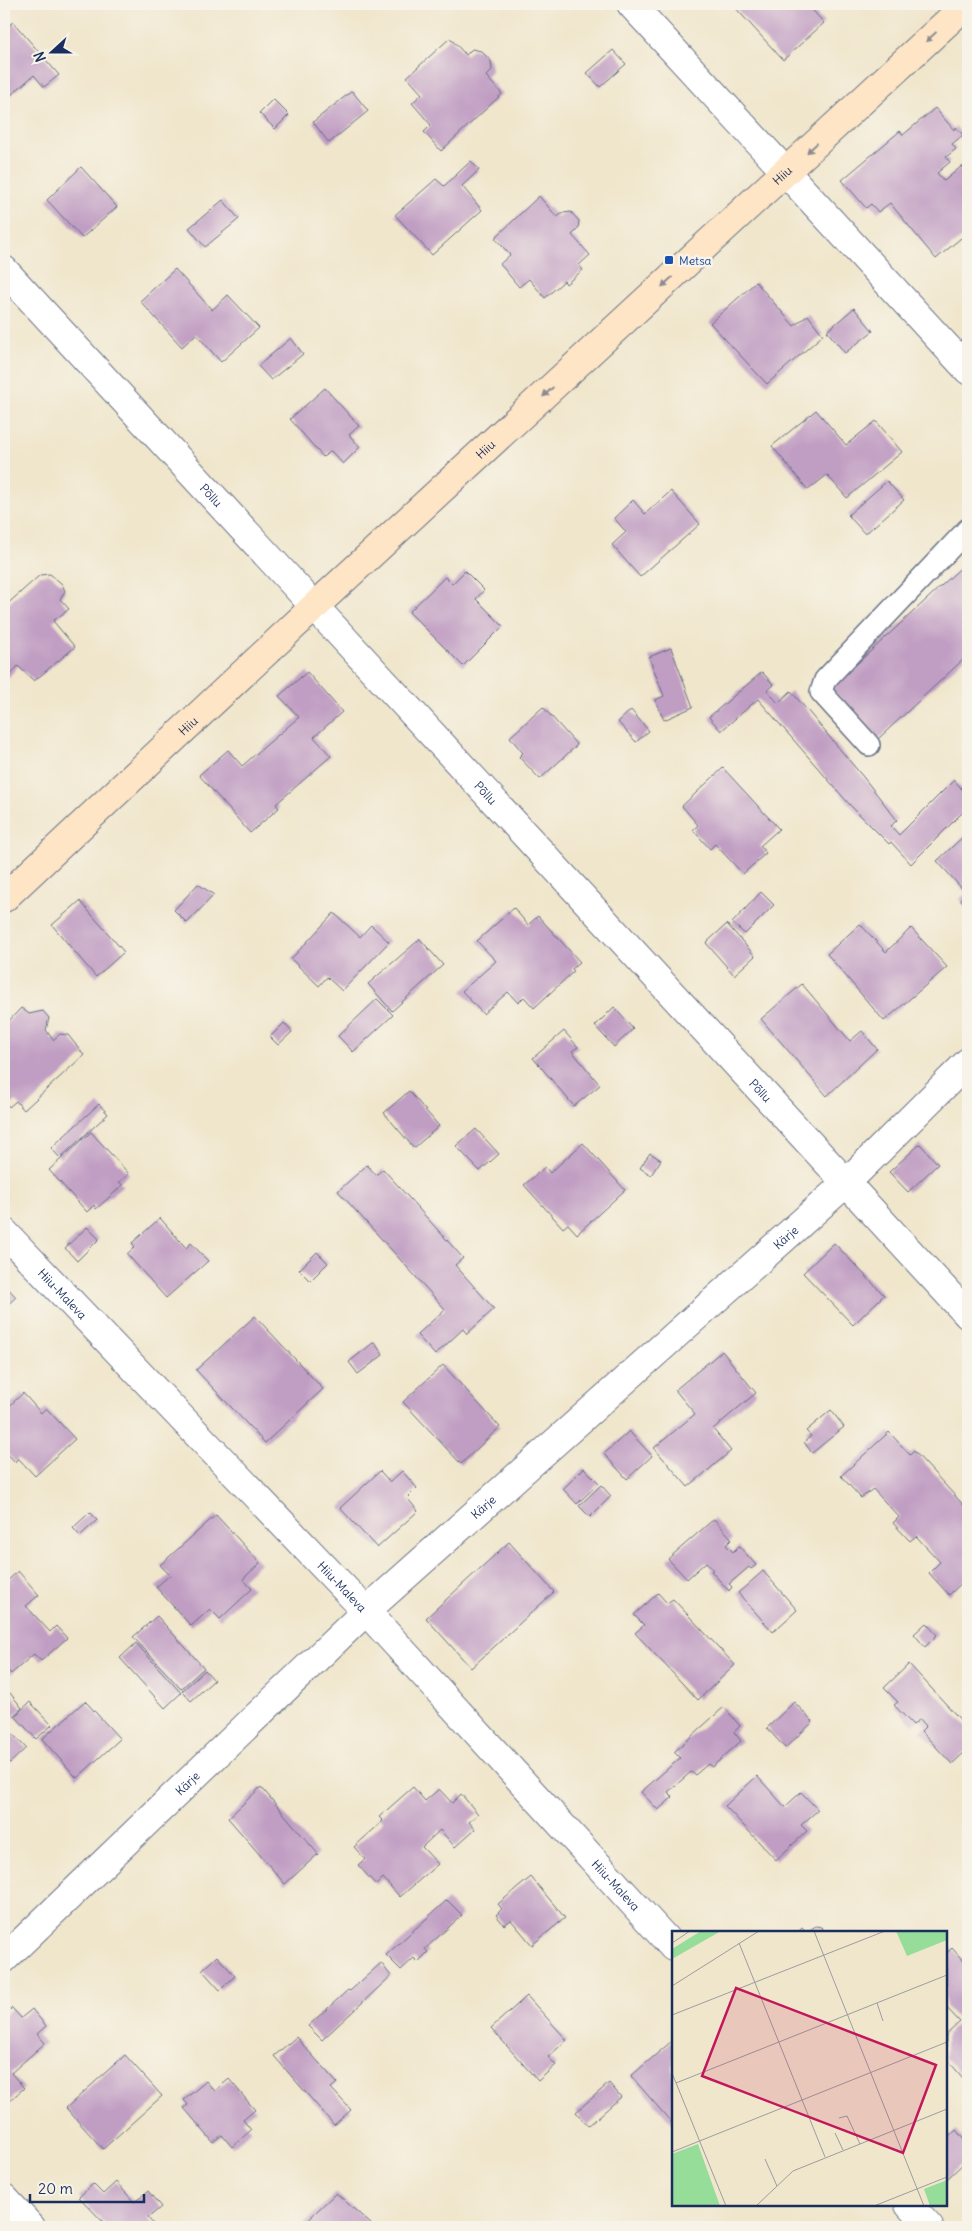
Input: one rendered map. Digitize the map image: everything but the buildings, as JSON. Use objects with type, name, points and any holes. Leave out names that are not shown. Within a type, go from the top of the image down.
[{"type":"street","points":[[631,4],[968,370]]},
{"type":"street","name":"Hiiu","points":[[4,898],[314,607],[967,4]]},
{"type":"street","name":"Põllu","points":[[4,270],[968,1316]]},
{"type":"street","name":"Kärje","points":[[4,1959],[366,1611],[846,1183],[968,1062]]},
{"type":"street","name":"Hiiu-Maleva","points":[[4,1232],[366,1611],[672,1946]]},
{"type":"street","points":[[4,2198],[31,2227]]},
{"type":"street","points":[[910,2206],[929,2227]]},
{"type":"lane","points":[[869,745],[821,692],[825,680],[968,528]]},
{"type":"place","name":"Metsa","points":[[669,260]]}]
